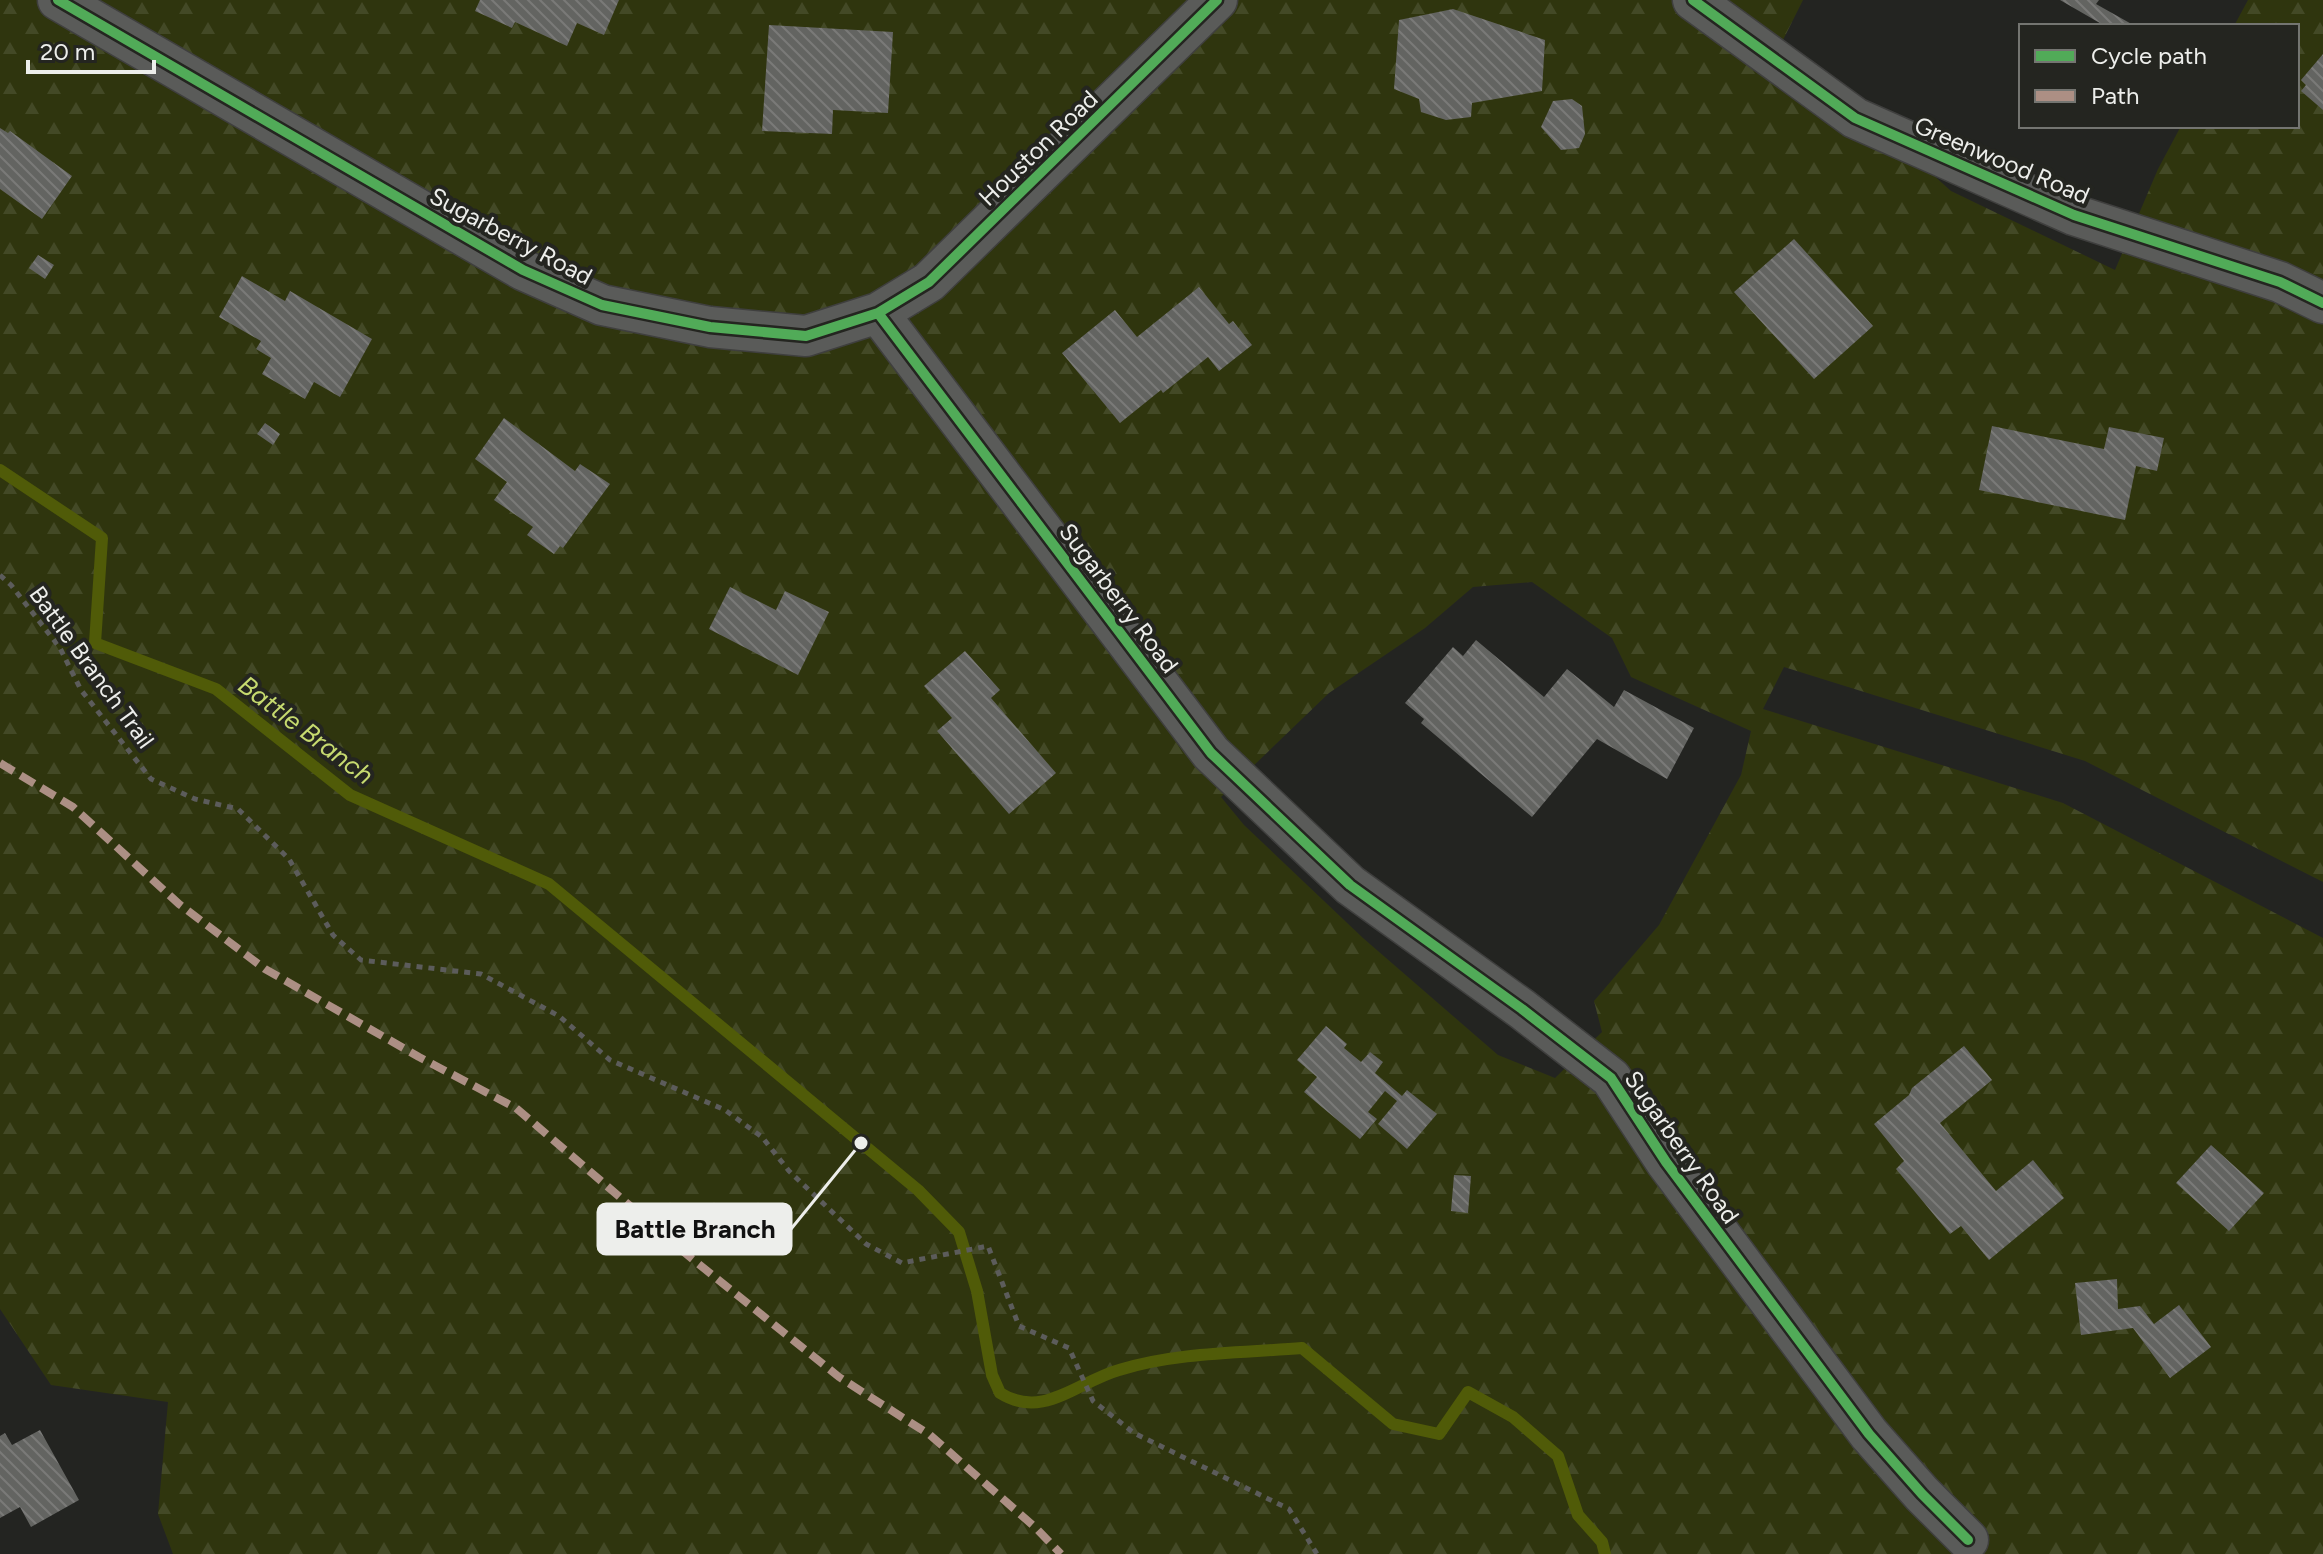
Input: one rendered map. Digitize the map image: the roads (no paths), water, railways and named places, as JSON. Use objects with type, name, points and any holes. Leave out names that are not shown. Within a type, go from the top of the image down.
[{"type":"street","name":"Sugarberry Road","points":[[58,0],[523,270],[602,305],[710,327],[806,336],[878,313],[1211,753],[1350,885],[1522,1009],[1611,1078],[1666,1162],[1869,1434],[1968,1540]]},
{"type":"street","name":"Houston Road","points":[[878,313],[929,282],[1217,0]]},
{"type":"street","name":"Greenwood Road","points":[[1693,0],[1855,118],[2074,215],[2280,282],[2323,303]]},
{"type":"waterway","name":"Battle Branch","points":[[0,470],[102,538],[95,643],[216,689],[350,795],[549,884],[918,1190],[959,1232],[977,1291],[992,1375],[1000,1393],[1016,1400],[1045,1401],[1141,1364],[1210,1354],[1302,1348],[1393,1424],[1439,1434],[1468,1392],[1513,1417],[1558,1456],[1578,1515],[1602,1542],[1605,1554]]},
{"type":"place","name":"Battle Branch","points":[[861,1143]]}]
